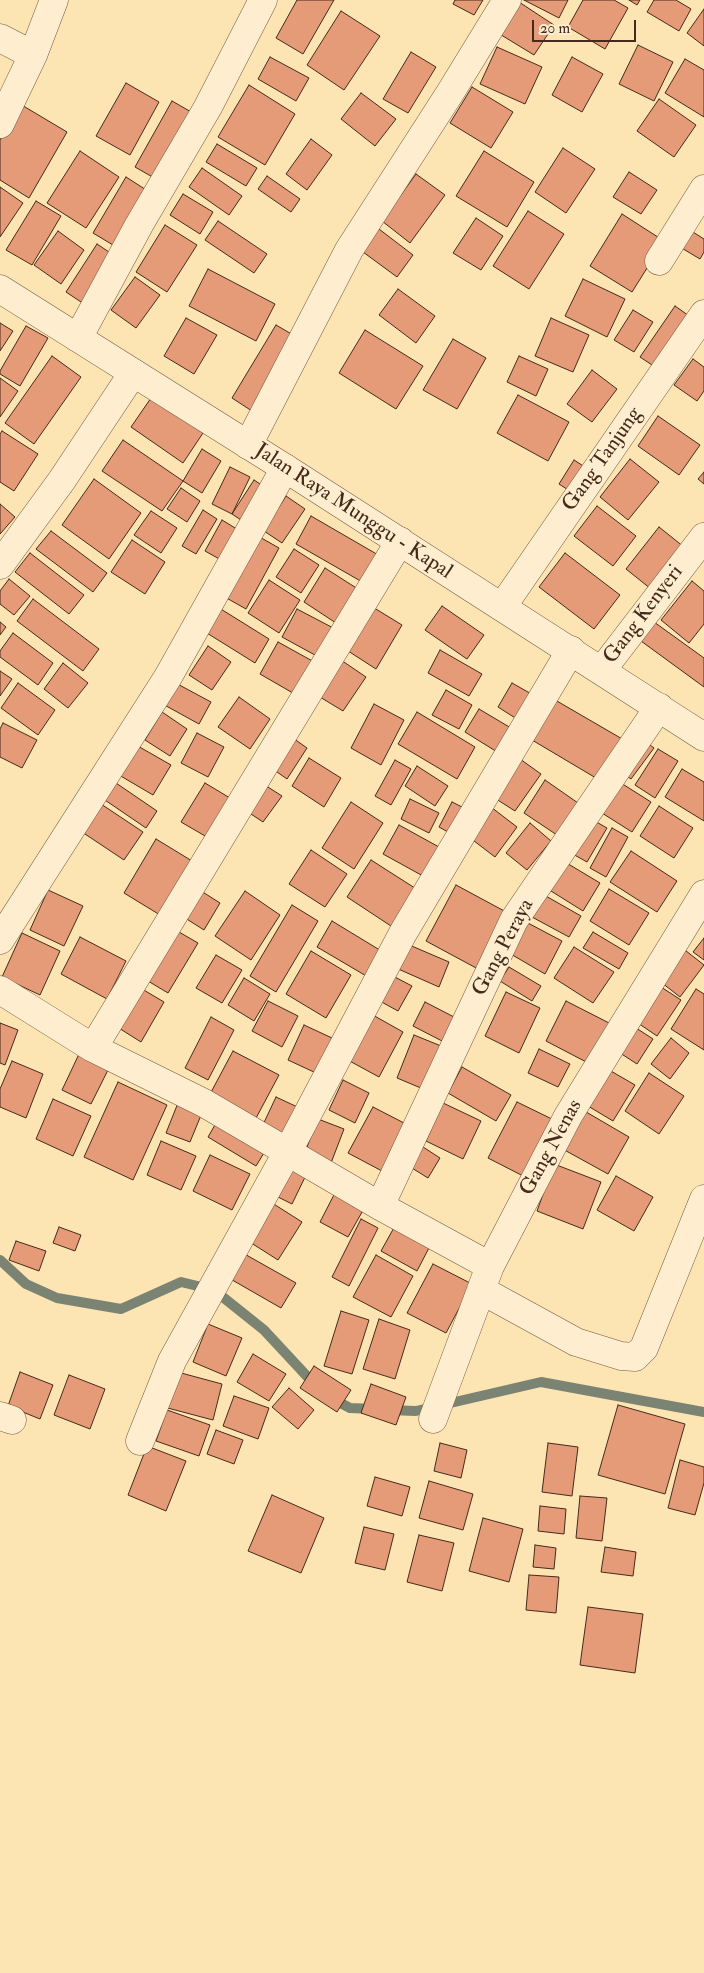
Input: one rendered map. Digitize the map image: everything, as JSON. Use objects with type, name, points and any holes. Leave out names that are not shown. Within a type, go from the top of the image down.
[{"type":"street","points":[[0,124],[34,55],[54,0]]},
{"type":"street","points":[[78,338],[208,106],[263,0]]},
{"type":"street","points":[[248,445],[349,250],[508,0]]},
{"type":"street","points":[[0,38],[34,55]]},
{"type":"street","points":[[659,261],[704,189]]},
{"type":"street","name":"Jalan Raya Munggu - Kapal","points":[[0,289],[400,541],[704,737]]},
{"type":"street","name":"Gang Tanjung","points":[[502,607],[704,314]]},
{"type":"street","points":[[0,565],[62,480],[133,373]]},
{"type":"street","points":[[0,940],[168,677],[285,468]]},
{"type":"street","name":"Gang Kenyeri","points":[[602,670],[704,537]]},
{"type":"street","points":[[93,1048],[400,541]]},
{"type":"street","points":[[140,1441],[172,1361],[288,1151],[403,933],[571,650]]},
{"type":"street","name":"Gang Peraya","points":[[380,1206],[514,920],[658,707]]},
{"type":"street","name":"Gang Nenas","points":[[433,1418],[485,1278],[568,1116],[701,906]]},
{"type":"street","points":[[0,990],[93,1048],[204,1103],[380,1206],[576,1342],[621,1356],[635,1357],[644,1348],[704,1199]]},
{"type":"building","points":[[297,0],[334,0],[303,54],[276,38]]},
{"type":"building","points":[[455,0],[483,0],[474,15],[453,4]]},
{"type":"building","points":[[524,0],[568,0],[559,18]]},
{"type":"building","points":[[583,0],[614,0],[628,8],[605,49],[568,27]]},
{"type":"building","points":[[629,0],[640,0],[637,5]]},
{"type":"building","points":[[654,0],[676,0],[691,9],[679,31],[647,12]]},
{"type":"building","points":[[519,2],[554,25],[534,55],[498,33]]},
{"type":"building","points":[[704,9],[704,46],[687,33]]},
{"type":"building","points":[[341,11],[380,36],[344,90],[307,65]]},
{"type":"building","points":[[638,45],[673,62],[654,101],[619,84]]},
{"type":"building","points":[[497,47],[542,67],[525,104],[480,84]]},
{"type":"building","points":[[411,52],[436,67],[408,113],[383,99]]},
{"type":"building","points":[[270,57],[309,78],[296,101],[258,79]]},
{"type":"building","points":[[572,57],[603,74],[582,112],[552,95]]},
{"type":"building","points":[[685,59],[704,70],[704,117],[665,93]]},
{"type":"building","points":[[126,83],[159,102],[130,155],[96,136]]},
{"type":"building","points":[[249,85],[295,114],[265,165],[218,137]]},
{"type":"building","points":[[472,87],[513,112],[491,148],[450,123]]},
{"type":"building","points":[[361,93],[396,119],[375,146],[341,119]]},
{"type":"building","points":[[659,99],[696,125],[674,157],[637,131]]},
{"type":"building","points":[[172,101],[193,113],[156,179],[135,167]]},
{"type":"building","points":[[20,104],[67,132],[29,198],[0,180],[0,140]]},
{"type":"building","points":[[311,139],[332,155],[307,190],[286,174]]},
{"type":"building","points":[[217,144],[257,168],[246,186],[206,162]]},
{"type":"building","points":[[563,148],[595,169],[566,213],[535,192]]},
{"type":"building","points":[[80,151],[119,177],[86,228],[47,203]]},
{"type":"building","points":[[484,151],[534,182],[507,227],[456,196]]},
{"type":"building","points":[[202,168],[242,196],[229,215],[189,187]]},
{"type":"building","points":[[629,172],[657,190],[641,214],[613,197]]},
{"type":"building","points":[[416,174],[445,195],[410,243],[382,221]]},
{"type":"building","points":[[267,176],[300,199],[291,212],[258,189]]},
{"type":"building","points":[[126,177],[151,193],[118,248],[93,233]]},
{"type":"building","points":[[0,187],[23,203],[0,237]]},
{"type":"building","points":[[183,194],[213,212],[200,234],[170,215]]},
{"type":"building","points":[[36,201],[61,216],[32,265],[6,250]]},
{"type":"building","points":[[528,211],[564,234],[529,289],[493,266]]},
{"type":"building","points":[[622,214],[664,241],[632,292],[590,266]]},
{"type":"building","points":[[476,218],[503,236],[481,270],[453,253]]},
{"type":"building","points":[[218,221],[267,254],[254,273],[205,240]]},
{"type":"building","points":[[165,225],[197,245],[167,292],[136,272]]},
{"type":"building","points":[[375,226],[413,255],[397,277],[359,249]]},
{"type":"building","points":[[685,227],[704,239],[704,252],[700,259],[675,244]]},
{"type":"building","points":[[58,231],[84,250],[61,284],[34,265]]},
{"type":"building","points":[[97,244],[115,256],[84,304],[66,292]]},
{"type":"building","points":[[208,269],[275,304],[256,341],[189,306]]},
{"type":"building","points":[[135,277],[160,295],[136,328],[111,310]]},
{"type":"building","points":[[583,279],[625,299],[607,337],[565,316]]},
{"type":"building","points":[[398,289],[435,316],[416,343],[379,315]]},
{"type":"building","points":[[675,306],[692,318],[658,369],[640,357]]},
{"type":"building","points":[[633,310],[653,322],[634,352],[614,340]]},
{"type":"building","points":[[186,318],[217,335],[194,374],[164,356]]},
{"type":"building","points":[[551,318],[589,335],[573,372],[535,356]]},
{"type":"building","points":[[0,323],[13,331],[0,351]]},
{"type":"building","points":[[276,325],[300,339],[255,413],[232,398]]},
{"type":"building","points":[[26,326],[48,338],[20,386],[0,374],[0,371]]},
{"type":"building","points":[[365,330],[423,366],[396,409],[339,373]]},
{"type":"building","points":[[453,339],[486,358],[457,409],[423,390]]},
{"type":"building","points":[[52,356],[81,377],[34,444],[5,423]]},
{"type":"building","points":[[519,356],[548,369],[536,396],[507,382]]},
{"type":"building","points":[[693,359],[704,367],[704,391],[697,401],[674,385]]},
{"type":"building","points":[[592,370],[617,389],[592,422],[567,404]]},
{"type":"building","points":[[0,378],[18,391],[0,417]]},
{"type":"building","points":[[518,395],[569,422],[548,461],[497,433]]},
{"type":"building","points":[[151,398],[203,433],[183,463],[131,427]]},
{"type":"building","points":[[658,416],[700,445],[679,475],[638,446]]},
{"type":"building","points":[[2,431],[38,454],[14,491],[0,482],[0,434]]},
{"type":"building","points":[[123,440],[183,481],[162,511],[102,471]]},
{"type":"building","points":[[202,449],[221,461],[202,493],[183,481]]},
{"type":"building","points":[[630,459],[659,482],[628,520],[600,497]]},
{"type":"building","points":[[574,460],[591,471],[576,495],[559,484]]},
{"type":"building","points":[[230,467],[250,477],[232,514],[212,504]]},
{"type":"building","points":[[704,472],[704,484],[698,479]]},
{"type":"building","points":[[94,479],[141,513],[109,559],[62,525]]},
{"type":"building","points":[[254,480],[266,488],[244,522],[232,514]]},
{"type":"building","points":[[181,488],[200,501],[187,522],[167,509]]},
{"type":"building","points":[[286,496],[305,509],[282,543],[264,531]]},
{"type":"building","points":[[0,504],[15,517],[0,534]]},
{"type":"building","points":[[597,506],[636,536],[613,566],[574,536]]},
{"type":"building","points":[[203,510],[217,519],[196,554],[182,546]]},
{"type":"building","points":[[151,511],[177,528],[161,553],[134,535]]},
{"type":"building","points":[[311,516],[380,556],[364,583],[296,544]]},
{"type":"building","points":[[222,520],[240,531],[223,561],[205,551]]},
{"type":"building","points":[[659,527],[684,547],[651,589],[626,569]]},
{"type":"building","points":[[51,531],[107,573],[93,592],[36,549]]},
{"type":"building","points":[[256,535],[279,548],[246,609],[223,596]]},
{"type":"building","points":[[132,540],[165,562],[145,594],[111,572]]},
{"type":"building","points":[[294,549],[319,565],[301,593],[276,577]]},
{"type":"building","points":[[30,553],[84,595],[69,614],[15,572]]},
{"type":"building","points":[[565,553],[620,595],[594,629],[539,587]]},
{"type":"building","points":[[325,568],[361,591],[339,625],[304,602]]},
{"type":"building","points":[[9,579],[30,596],[14,615],[0,604],[0,591]]},
{"type":"building","points":[[269,580],[300,600],[279,633],[248,613]]},
{"type":"building","points":[[692,581],[704,591],[704,624],[689,643],[661,620]]},
{"type":"building","points":[[33,599],[99,649],[83,671],[17,621]]},
{"type":"building","points":[[216,606],[269,639],[255,663],[202,630]]},
{"type":"building","points":[[371,606],[402,625],[376,669],[345,649]]},
{"type":"building","points":[[442,606],[484,635],[467,659],[425,630]]},
{"type":"building","points":[[297,609],[339,631],[324,660],[282,637]]},
{"type":"building","points":[[0,622],[6,627],[0,635]]},
{"type":"building","points":[[654,622],[704,658],[704,687],[641,641]]},
{"type":"building","points":[[13,633],[53,663],[38,685],[0,657],[0,651]]},
{"type":"building","points":[[278,642],[316,663],[298,696],[260,674]]},
{"type":"building","points":[[208,646],[231,662],[212,690],[189,675]]},
{"type":"building","points":[[440,650],[482,674],[469,696],[428,673]]},
{"type":"building","points":[[338,658],[366,677],[343,711],[315,694]]},
{"type":"building","points":[[63,663],[88,683],[68,708],[44,689]]},
{"type":"building","points":[[0,671],[12,679],[0,696]]},
{"type":"building","points":[[170,680],[211,702],[199,724],[159,702]]},
{"type":"building","points":[[18,683],[55,710],[38,735],[1,708]]},
{"type":"building","points":[[512,683],[535,696],[520,721],[498,707]]},
{"type":"building","points":[[446,690],[472,705],[459,729],[432,715]]},
{"type":"building","points":[[239,697],[270,719],[250,749],[218,727]]},
{"type":"building","points":[[550,697],[624,740],[601,781],[527,737]]},
{"type":"building","points":[[374,704],[404,720],[381,765],[351,748]]},
{"type":"building","points":[[479,709],[516,731],[502,755],[465,732]]},
{"type":"building","points":[[162,712],[187,729],[170,756],[145,740]]},
{"type":"building","points":[[417,712],[475,747],[457,779],[398,744]]},
{"type":"building","points":[[3,723],[37,740],[22,768],[0,757],[0,729]]},
{"type":"building","points":[[197,733],[224,747],[208,777],[181,763]]},
{"type":"building","points":[[290,736],[307,748],[287,779],[270,767]]},
{"type":"building","points":[[642,739],[654,748],[631,779],[619,771]]},
{"type":"building","points":[[136,745],[171,765],[153,795],[119,775]]},
{"type":"building","points":[[658,749],[678,761],[655,798],[635,785]]},
{"type":"building","points":[[309,758],[341,778],[324,807],[292,786]]},
{"type":"building","points":[[520,759],[541,774],[515,811],[493,797]]},
{"type":"building","points":[[395,760],[411,769],[391,805],[375,796]]},
{"type":"building","points":[[417,766],[448,786],[435,806],[405,786]]},
{"type":"building","points":[[682,769],[704,782],[704,821],[665,797]]},
{"type":"building","points":[[545,780],[578,803],[557,835],[524,813]]},
{"type":"building","points":[[113,781],[157,811],[146,828],[102,798]]},
{"type":"building","points":[[260,782],[282,796],[263,822],[242,808]]},
{"type":"building","points":[[205,783],[235,801],[212,840],[181,822]]},
{"type":"building","points":[[621,783],[651,802],[632,832],[602,813]]},
{"type":"building","points":[[410,799],[439,813],[429,833],[401,819]]},
{"type":"building","points":[[98,802],[143,832],[124,860],[79,830]]},
{"type":"building","points":[[351,802],[383,823],[354,869],[322,848]]},
{"type":"building","points":[[452,802],[470,811],[457,837],[439,827]]},
{"type":"building","points":[[487,804],[517,827],[495,857],[465,834]]},
{"type":"building","points":[[659,806],[693,828],[674,858],[640,836]]},
{"type":"building","points":[[591,819],[607,828],[587,862],[571,853]]},
{"type":"building","points":[[530,823],[551,841],[527,870],[506,853]]},
{"type":"building","points":[[399,825],[439,847],[423,876],[383,854]]},
{"type":"building","points":[[612,828],[628,837],[606,877],[590,868]]},
{"type":"building","points":[[156,839],[197,864],[165,918],[124,893]]},
{"type":"building","points":[[311,850],[347,874],[325,907],[289,884]]},
{"type":"building","points":[[631,851],[677,881],[657,912],[610,882]]},
{"type":"building","points":[[560,859],[600,883],[583,911],[543,886]]},
{"type":"building","points":[[371,860],[418,890],[394,928],[347,897]]},
{"type":"building","points":[[456,885],[508,913],[478,969],[426,941]]},
{"type":"building","points":[[198,889],[220,903],[204,930],[182,916]]},
{"type":"building","points":[[609,889],[649,913],[629,945],[590,921]]},
{"type":"building","points":[[48,890],[83,906],[64,946],[30,930]]},
{"type":"building","points":[[245,891],[280,915],[251,960],[215,936]]},
{"type":"building","points":[[544,895],[581,916],[569,937],[532,917]]},
{"type":"building","points":[[292,905],[318,921],[276,992],[250,976]]},
{"type":"building","points":[[332,921],[383,952],[368,977],[317,947]]},
{"type":"building","points":[[526,922],[562,941],[545,974],[509,953]]},
{"type":"building","points":[[172,928],[198,943],[168,993],[143,978]]},
{"type":"building","points":[[593,932],[628,953],[619,969],[583,948]]},
{"type":"building","points":[[22,933],[60,951],[40,995],[2,977]]},
{"type":"building","points":[[80,937],[126,961],[107,999],[61,974]]},
{"type":"building","points":[[704,938],[704,960],[693,952]]},
{"type":"building","points":[[407,944],[449,962],[439,987],[396,968]]},
{"type":"building","points":[[574,947],[614,972],[593,1003],[554,978]]},
{"type":"building","points":[[681,947],[704,965],[680,997],[657,979]]},
{"type":"building","points":[[311,951],[351,975],[326,1018],[286,994]]},
{"type":"building","points":[[216,955],[242,970],[222,1003],[196,988]]},
{"type":"building","points":[[509,967],[541,986],[532,1001],[500,981]]},
{"type":"building","points":[[391,975],[412,986],[398,1011],[378,1000]]},
{"type":"building","points":[[244,978],[270,994],[254,1021],[228,1005]]},
{"type":"building","points":[[658,985],[681,1000],[657,1036],[635,1021]]},
{"type":"building","points":[[137,986],[164,1002],[141,1042],[114,1025]]},
{"type":"building","points":[[696,989],[704,994],[704,1050],[671,1029]]},
{"type":"building","points":[[506,992],[540,1008],[519,1053],[485,1036]]},
{"type":"building","points":[[268,1001],[298,1016],[282,1047],[252,1031]]},
{"type":"building","points":[[566,1001],[613,1025],[592,1065],[546,1041]]},
{"type":"building","points":[[425,1002],[454,1017],[442,1041],[413,1026]]},
{"type":"building","points":[[371,1014],[403,1032],[379,1077],[346,1059]]},
{"type":"building","points":[[211,1017],[234,1030],[208,1080],[185,1068]]},
{"type":"building","points":[[0,1023],[18,1030],[5,1065],[0,1063]]},
{"type":"building","points":[[304,1025],[332,1038],[316,1073],[288,1060]]},
{"type":"building","points":[[633,1026],[653,1039],[637,1064],[617,1051]]},
{"type":"building","points":[[414,1035],[446,1048],[428,1091],[397,1078]]},
{"type":"building","points":[[671,1038],[689,1053],[670,1079],[651,1064]]},
{"type":"building","points":[[539,1049],[570,1064],[558,1087],[528,1073]]},
{"type":"building","points":[[233,1051],[279,1075],[255,1120],[209,1096]]},
{"type":"building","points":[[80,1052],[110,1066],[91,1104],[62,1090]]},
{"type":"building","points":[[12,1061],[43,1074],[26,1118],[0,1107],[0,1089]]},
{"type":"building","points":[[462,1067],[511,1095],[496,1121],[448,1093]]},
{"type":"building","points":[[604,1067],[635,1085],[613,1121],[583,1103]]},
{"type":"building","points":[[649,1073],[684,1096],[659,1134],[625,1111]]},
{"type":"building","points":[[343,1080],[369,1093],[355,1123],[329,1110]]},
{"type":"building","points":[[118,1082],[167,1105],[133,1180],[84,1157]]},
{"type":"building","points":[[276,1097],[306,1111],[290,1144],[261,1129]]},
{"type":"building","points":[[180,1098],[204,1108],[190,1142],[166,1133]]},
{"type":"building","points":[[53,1099],[91,1116],[73,1156],[36,1139]]},
{"type":"building","points":[[517,1102],[556,1121],[527,1178],[488,1158]]},
{"type":"building","points":[[443,1103],[481,1121],[463,1159],[426,1141]]},
{"type":"building","points":[[373,1107],[406,1124],[382,1171],[348,1153]]},
{"type":"building","points":[[581,1109],[629,1137],[608,1174],[559,1147]]},
{"type":"building","points":[[219,1118],[267,1148],[256,1166],[208,1137]]},
{"type":"building","points":[[318,1119],[344,1129],[331,1163],[305,1152]]},
{"type":"building","points":[[161,1141],[196,1156],[181,1190],[147,1175]]},
{"type":"building","points":[[420,1145],[440,1158],[428,1178],[407,1165]]},
{"type":"building","points":[[210,1155],[250,1174],[232,1210],[193,1191]]},
{"type":"building","points":[[284,1162],[307,1173],[292,1204],[268,1192]]},
{"type":"building","points":[[554,1164],[601,1182],[583,1229],[537,1211]]},
{"type":"building","points":[[616,1176],[653,1197],[634,1231],[597,1210]]},
{"type":"building","points":[[337,1189],[366,1205],[348,1237],[320,1222]]},
{"type":"building","points":[[269,1201],[302,1222],[278,1260],[245,1239]]},
{"type":"building","points":[[361,1219],[378,1228],[349,1286],[332,1277]]},
{"type":"building","points":[[396,1224],[431,1244],[417,1271],[381,1251]]},
{"type":"building","points":[[59,1227],[81,1235],[75,1251],[53,1243]]},
{"type":"building","points":[[16,1241],[46,1251],[39,1271],[9,1260]]},
{"type":"building","points":[[241,1252],[296,1283],[281,1308],[227,1277]]},
{"type":"building","points":[[376,1255],[413,1276],[391,1317],[353,1297]]},
{"type":"building","points":[[433,1264],[472,1284],[446,1333],[407,1313]]},
{"type":"building","points":[[341,1311],[369,1320],[352,1374],[324,1366]]},
{"type":"building","points":[[379,1319],[410,1330],[395,1379],[363,1369]]},
{"type":"building","points":[[208,1324],[242,1338],[226,1376],[193,1362]]},
{"type":"building","points":[[253,1354],[286,1374],[269,1401],[237,1382]]},
{"type":"building","points":[[314,1366],[351,1390],[337,1412],[300,1388]]},
{"type":"building","points":[[170,1370],[222,1384],[213,1420],[160,1406]]},
{"type":"building","points":[[20,1372],[53,1385],[40,1419],[8,1406]]},
{"type":"building","points":[[69,1375],[105,1389],[90,1429],[54,1415]]},
{"type":"building","points":[[371,1384],[406,1397],[396,1425],[361,1413]]},
{"type":"building","points":[[289,1388],[314,1410],[298,1429],[272,1407]]},
{"type":"building","points":[[234,1396],[269,1408],[258,1439],[223,1426]]},
{"type":"building","points":[[618,1405],[685,1424],[665,1494],[598,1475]]},
{"type":"building","points":[[167,1410],[210,1425],[199,1456],[156,1441]]},
{"type":"building","points":[[216,1430],[243,1440],[234,1464],[207,1454]]},
{"type":"building","points":[[440,1443],[467,1450],[461,1478],[434,1471]]},
{"type":"building","points":[[548,1443],[578,1447],[572,1496],[542,1492]]},
{"type":"building","points":[[147,1446],[186,1461],[166,1511],[128,1495]]},
{"type":"building","points":[[680,1460],[704,1467],[704,1483],[695,1515],[668,1508]]},
{"type":"building","points":[[375,1477],[410,1487],[402,1516],[367,1506]]},
{"type":"building","points":[[429,1481],[473,1494],[463,1530],[419,1518]]},
{"type":"building","points":[[272,1495],[324,1518],[301,1573],[248,1551]]},
{"type":"building","points":[[580,1496],[607,1498],[602,1541],[576,1538]]},
{"type":"building","points":[[540,1506],[566,1509],[564,1534],[538,1531]]},
{"type":"building","points":[[483,1518],[523,1529],[509,1582],[469,1571]]},
{"type":"building","points":[[364,1527],[394,1534],[385,1570],[355,1563]]},
{"type":"building","points":[[419,1535],[454,1543],[442,1591],[407,1582]]},
{"type":"building","points":[[535,1545],[556,1548],[554,1569],[533,1567]]},
{"type":"building","points":[[605,1547],[636,1552],[633,1576],[601,1572]]},
{"type":"building","points":[[529,1575],[559,1577],[556,1613],[526,1610]]},
{"type":"building","points":[[588,1607],[643,1614],[635,1673],[580,1665]]},
{"type":"waterway","points":[[0,1260],[26,1284],[57,1298],[121,1309],[181,1282],[214,1290],[264,1330],[316,1386]]},
{"type":"waterway","points":[[389,1410],[416,1411],[541,1382],[704,1412]]},
{"type":"waterway","points":[[331,1398],[350,1408],[374,1409]]}]
